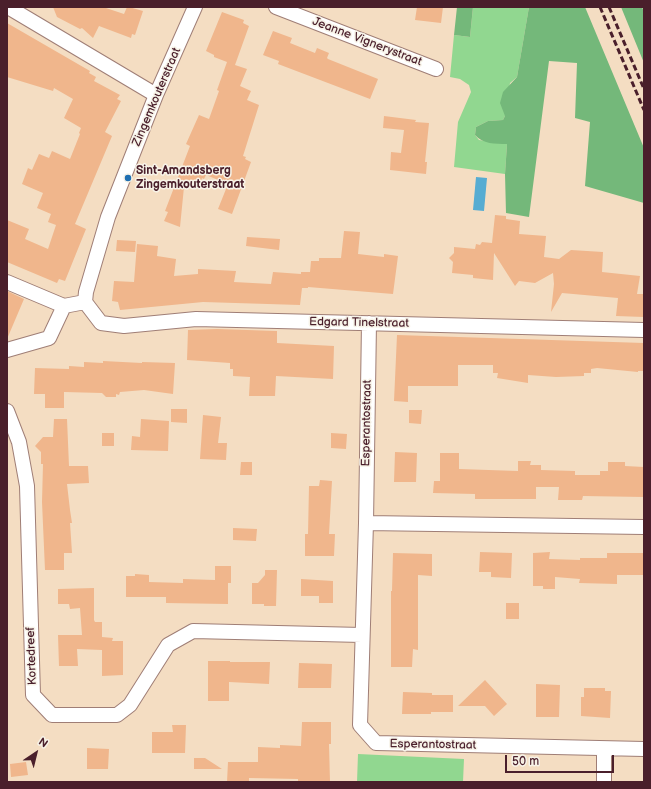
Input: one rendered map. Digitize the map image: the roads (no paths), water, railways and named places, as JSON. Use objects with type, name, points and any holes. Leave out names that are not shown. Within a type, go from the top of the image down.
[{"type":"street","points":[[8,7],[156,95]]},
{"type":"street","name":"Zingemkouterstraat","points":[[85,302],[86,292],[108,217],[156,95],[195,7]]},
{"type":"street","name":"Jeanne Vignerystraat","points":[[276,7],[436,69]]},
{"type":"street","points":[[7,282],[64,306],[85,302]]},
{"type":"street","name":"Edgard Tinelstraat","points":[[85,302],[101,323],[124,326],[196,319],[644,330]]},
{"type":"street","points":[[7,350],[49,338],[64,306]]},
{"type":"street","name":"Esperantostraat","points":[[369,323],[366,524],[360,726],[376,743],[644,749]]},
{"type":"street","name":"Kortedreef","points":[[7,411],[19,442],[27,486],[34,695],[52,715],[117,716],[130,705],[168,645],[193,631],[362,635]]},
{"type":"street","points":[[366,524],[644,526]]},
{"type":"street","points":[[604,749],[604,782]]},
{"type":"water","points":[[476,177],[487,178],[484,211],[473,210]]},
{"type":"railway","points":[[600,7],[644,110]]},
{"type":"railway","points":[[609,7],[644,89]]},
{"type":"place","name":"Sint-Amandsberg Zingemkouterstraat","points":[[128,178]]}]
